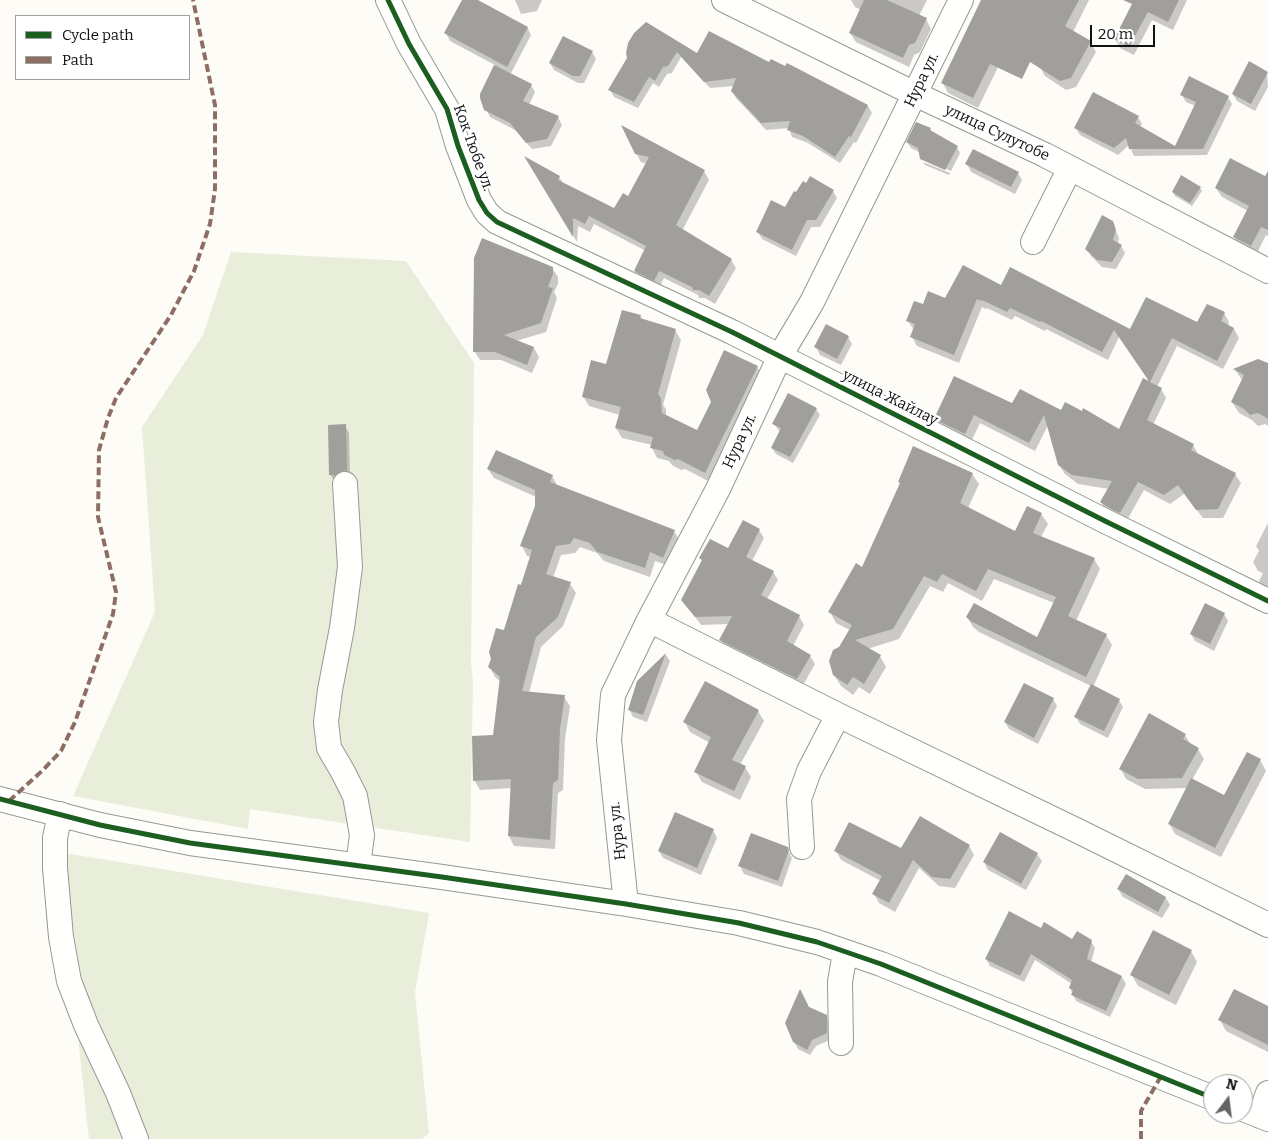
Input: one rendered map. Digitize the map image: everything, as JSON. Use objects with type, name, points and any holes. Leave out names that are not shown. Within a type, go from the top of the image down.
[{"type":"street","name":"Кок Тюбе ул.","points":[[388,0],[409,44],[447,109],[458,146],[479,200],[497,222]]},
{"type":"street","name":"улица Сулутобе","points":[[724,0],[914,94],[1070,168],[1268,271]]},
{"type":"street","name":"Нура ул.","points":[[626,904],[609,740],[613,695],[649,620],[718,489],[780,356],[812,302],[961,0]]},
{"type":"street","points":[[1033,242],[1070,168]]},
{"type":"street","name":"улица Жайлау","points":[[497,222],[732,332],[1105,521],[1268,601]]},
{"type":"street","points":[[345,484],[350,567],[326,722],[329,748],[344,772],[355,796],[362,834],[358,866]]},
{"type":"street","points":[[649,620],[838,715],[1268,925]]},
{"type":"street","points":[[802,847],[798,799],[809,771],[838,715]]},
{"type":"street","points":[[0,798],[100,825],[190,843],[626,904],[739,924],[817,942],[882,964],[1203,1094]]},
{"type":"street","points":[[60,814],[56,838],[55,868],[61,937],[69,981],[86,1025],[118,1094],[136,1139]]},
{"type":"street","points":[[841,1043],[840,982],[845,952]]},
{"type":"street","points":[[1257,1115],[1268,1093]]},
{"type":"green space","points":[[231,252],[406,261],[474,363],[471,663],[473,681],[470,842],[250,809],[248,829],[73,796],[155,612],[142,427],[203,335]]},
{"type":"green space","points":[[58,852],[429,913],[415,992],[429,1133],[422,1139],[89,1139]]},
{"type":"building","points":[[462,0],[478,0],[528,27],[507,67],[444,33]]},
{"type":"building","points":[[864,0],[887,0],[927,18],[915,43],[909,45],[903,58],[849,33]]},
{"type":"building","points":[[981,0],[1079,0],[1065,26],[1091,41],[1071,78],[1060,81],[1030,62],[1022,79],[990,64],[973,98],[941,83]]},
{"type":"building","points":[[1123,0],[1179,0],[1168,22],[1148,12],[1129,47],[1114,39],[1132,4]]},
{"type":"building","points":[[646,22],[697,53],[709,31],[769,62],[771,59],[785,66],[787,63],[868,105],[851,137],[849,136],[835,157],[803,136],[787,130],[790,121],[761,123],[731,91],[736,78],[704,82],[677,52],[668,66],[663,67],[655,81],[649,77],[634,102],[608,90],[627,58],[628,43],[634,33]]},
{"type":"building","points":[[563,36],[593,51],[580,76],[573,76],[549,63]]},
{"type":"building","points":[[1249,61],[1268,72],[1251,104],[1232,94]]},
{"type":"building","points":[[494,65],[532,84],[523,101],[559,116],[547,139],[526,143],[510,123],[484,110],[480,94]]},
{"type":"building","points":[[1189,76],[1229,96],[1203,149],[1129,149],[1126,138],[1114,148],[1074,128],[1093,92],[1139,116],[1135,123],[1175,146],[1196,102],[1180,95]]},
{"type":"building","points":[[916,122],[931,128],[930,130],[958,146],[945,170],[920,159],[918,148],[906,142]]},
{"type":"building","points":[[621,125],[705,170],[676,225],[732,259],[709,296],[699,290],[693,290],[692,287],[659,271],[654,281],[634,271],[646,246],[589,216],[585,224],[573,218],[573,237],[524,156],[560,176],[558,180],[614,208],[623,193],[628,196],[649,157],[635,154]]},
{"type":"building","points":[[973,149],[1019,172],[1011,187],[965,164]]},
{"type":"building","points":[[1230,158],[1265,176],[1268,171],[1268,230],[1261,227],[1251,246],[1233,237],[1249,206],[1215,188]]},
{"type":"building","points":[[1181,175],[1201,187],[1190,203],[1172,192]]},
{"type":"building","points":[[810,176],[834,190],[816,220],[807,220],[792,250],[756,232],[771,200],[785,207],[794,191],[796,192],[803,181],[806,183]]},
{"type":"building","points":[[1102,215],[1113,221],[1116,230],[1113,240],[1122,245],[1112,262],[1097,260],[1085,249]]},
{"type":"building","points":[[482,238],[553,267],[553,274],[548,287],[553,288],[541,323],[504,335],[534,347],[527,365],[495,352],[473,352],[474,258]]},
{"type":"building","points":[[963,265],[1001,285],[1010,267],[1130,329],[1146,297],[1197,322],[1207,304],[1225,312],[1221,321],[1234,328],[1217,361],[1172,338],[1150,382],[1162,388],[1147,420],[1194,444],[1191,450],[1236,473],[1218,509],[1196,510],[1178,485],[1164,495],[1138,482],[1120,513],[1111,509],[1100,502],[1112,481],[1072,475],[1058,465],[1044,415],[1029,443],[974,415],[965,434],[934,419],[954,376],[1012,403],[1020,389],[1061,410],[1065,402],[1082,411],[1083,408],[1119,429],[1143,378],[1149,381],[1114,330],[1102,352],[1041,321],[1010,308],[1007,312],[977,299],[954,355],[910,337],[915,324],[906,321],[914,301],[923,304],[928,291],[945,298]]},
{"type":"building","points":[[622,310],[641,315],[640,318],[676,329],[658,394],[661,398],[662,413],[697,430],[711,402],[706,390],[724,350],[758,366],[705,473],[678,459],[675,460],[664,455],[663,451],[650,448],[653,437],[615,428],[621,407],[582,397],[591,360],[606,364]]},
{"type":"building","points":[[826,324],[849,336],[837,359],[814,347]]},
{"type":"building","points":[[1258,359],[1268,363],[1268,419],[1258,413],[1250,415],[1244,409],[1231,402],[1244,375],[1233,369]]},
{"type":"building","points":[[788,393],[817,408],[790,457],[771,448],[781,428],[772,424]]},
{"type":"building","points":[[346,424],[347,471],[344,470],[336,475],[329,475],[328,425]]},
{"type":"building","points":[[913,446],[973,473],[960,503],[1015,531],[1027,506],[1042,513],[1033,533],[1095,558],[1068,616],[1107,634],[1086,677],[972,622],[966,617],[974,603],[1037,637],[1056,597],[988,569],[976,591],[942,574],[937,582],[924,576],[893,629],[855,640],[881,655],[864,684],[853,677],[847,685],[833,675],[829,661],[833,650],[839,647],[852,625],[828,612],[856,563],[862,567],[900,483],[898,482]]},
{"type":"building","points":[[496,450],[553,475],[550,482],[675,530],[663,558],[650,552],[645,568],[597,552],[590,543],[574,538],[570,544],[556,546],[546,574],[571,582],[558,617],[536,637],[522,691],[565,695],[560,729],[558,780],[553,783],[550,840],[508,836],[511,779],[473,781],[472,736],[493,735],[500,677],[488,667],[491,659],[489,652],[496,628],[504,630],[518,584],[521,585],[532,550],[520,546],[535,506],[535,490],[487,469]]},
{"type":"building","points":[[743,520],[760,529],[746,557],[774,571],[761,595],[800,615],[787,641],[811,655],[797,679],[719,640],[732,616],[695,617],[681,600],[702,560],[699,558],[710,539],[728,548]]},
{"type":"building","points":[[1205,603],[1225,613],[1210,644],[1190,634]]},
{"type":"building","points":[[666,653],[643,715],[628,710],[637,681]]},
{"type":"building","points":[[705,681],[759,710],[732,760],[746,766],[734,791],[694,772],[711,737],[683,722]]},
{"type":"building","points":[[1024,683],[1054,698],[1034,738],[1004,722]]},
{"type":"building","points":[[1091,684],[1120,699],[1104,731],[1074,717]]},
{"type":"building","points":[[1149,713],[1186,734],[1183,739],[1199,748],[1182,778],[1138,779],[1119,769]]},
{"type":"building","points":[[1247,752],[1261,759],[1215,848],[1168,824],[1191,778],[1224,795]]},
{"type":"building","points":[[675,812],[714,829],[697,868],[658,851]]},
{"type":"building","points":[[920,816],[970,845],[950,879],[932,877],[913,860],[889,903],[872,894],[882,876],[834,851],[849,822],[901,848]]},
{"type":"building","points":[[1000,832],[1038,853],[1021,884],[983,862]]},
{"type":"building","points":[[751,833],[788,847],[789,850],[778,881],[738,866]]},
{"type":"building","points":[[1126,874],[1166,897],[1158,912],[1117,889]]},
{"type":"building","points":[[1009,911],[1041,928],[1044,922],[1072,939],[1077,931],[1092,940],[1087,959],[1122,976],[1106,1011],[1071,995],[1073,990],[1069,988],[1072,980],[1031,954],[1020,976],[985,959]]},
{"type":"building","points":[[1153,930],[1192,950],[1169,995],[1130,975]]},
{"type":"building","points":[[800,989],[809,1007],[827,1015],[827,1033],[812,1040],[807,1050],[793,1042],[785,1023]]},
{"type":"building","points":[[1234,989],[1268,1006],[1268,1045],[1218,1020]]},
{"type":"marked path","points":[[9,801],[61,751],[75,722],[113,614],[116,592],[98,517],[99,450],[116,398],[171,315],[194,271],[210,224],[215,189],[215,105],[193,0]]},
{"type":"marked path","points":[[1141,1139],[1141,1111],[1160,1078]]},
{"type":"cycle path","points":[[388,0],[409,44],[447,109],[458,146],[479,200],[487,213],[497,222],[732,332],[1105,521],[1268,601]]},
{"type":"cycle path","points":[[0,799],[100,825],[190,843],[626,904],[739,923],[817,942],[881,964],[1203,1094]]}]
